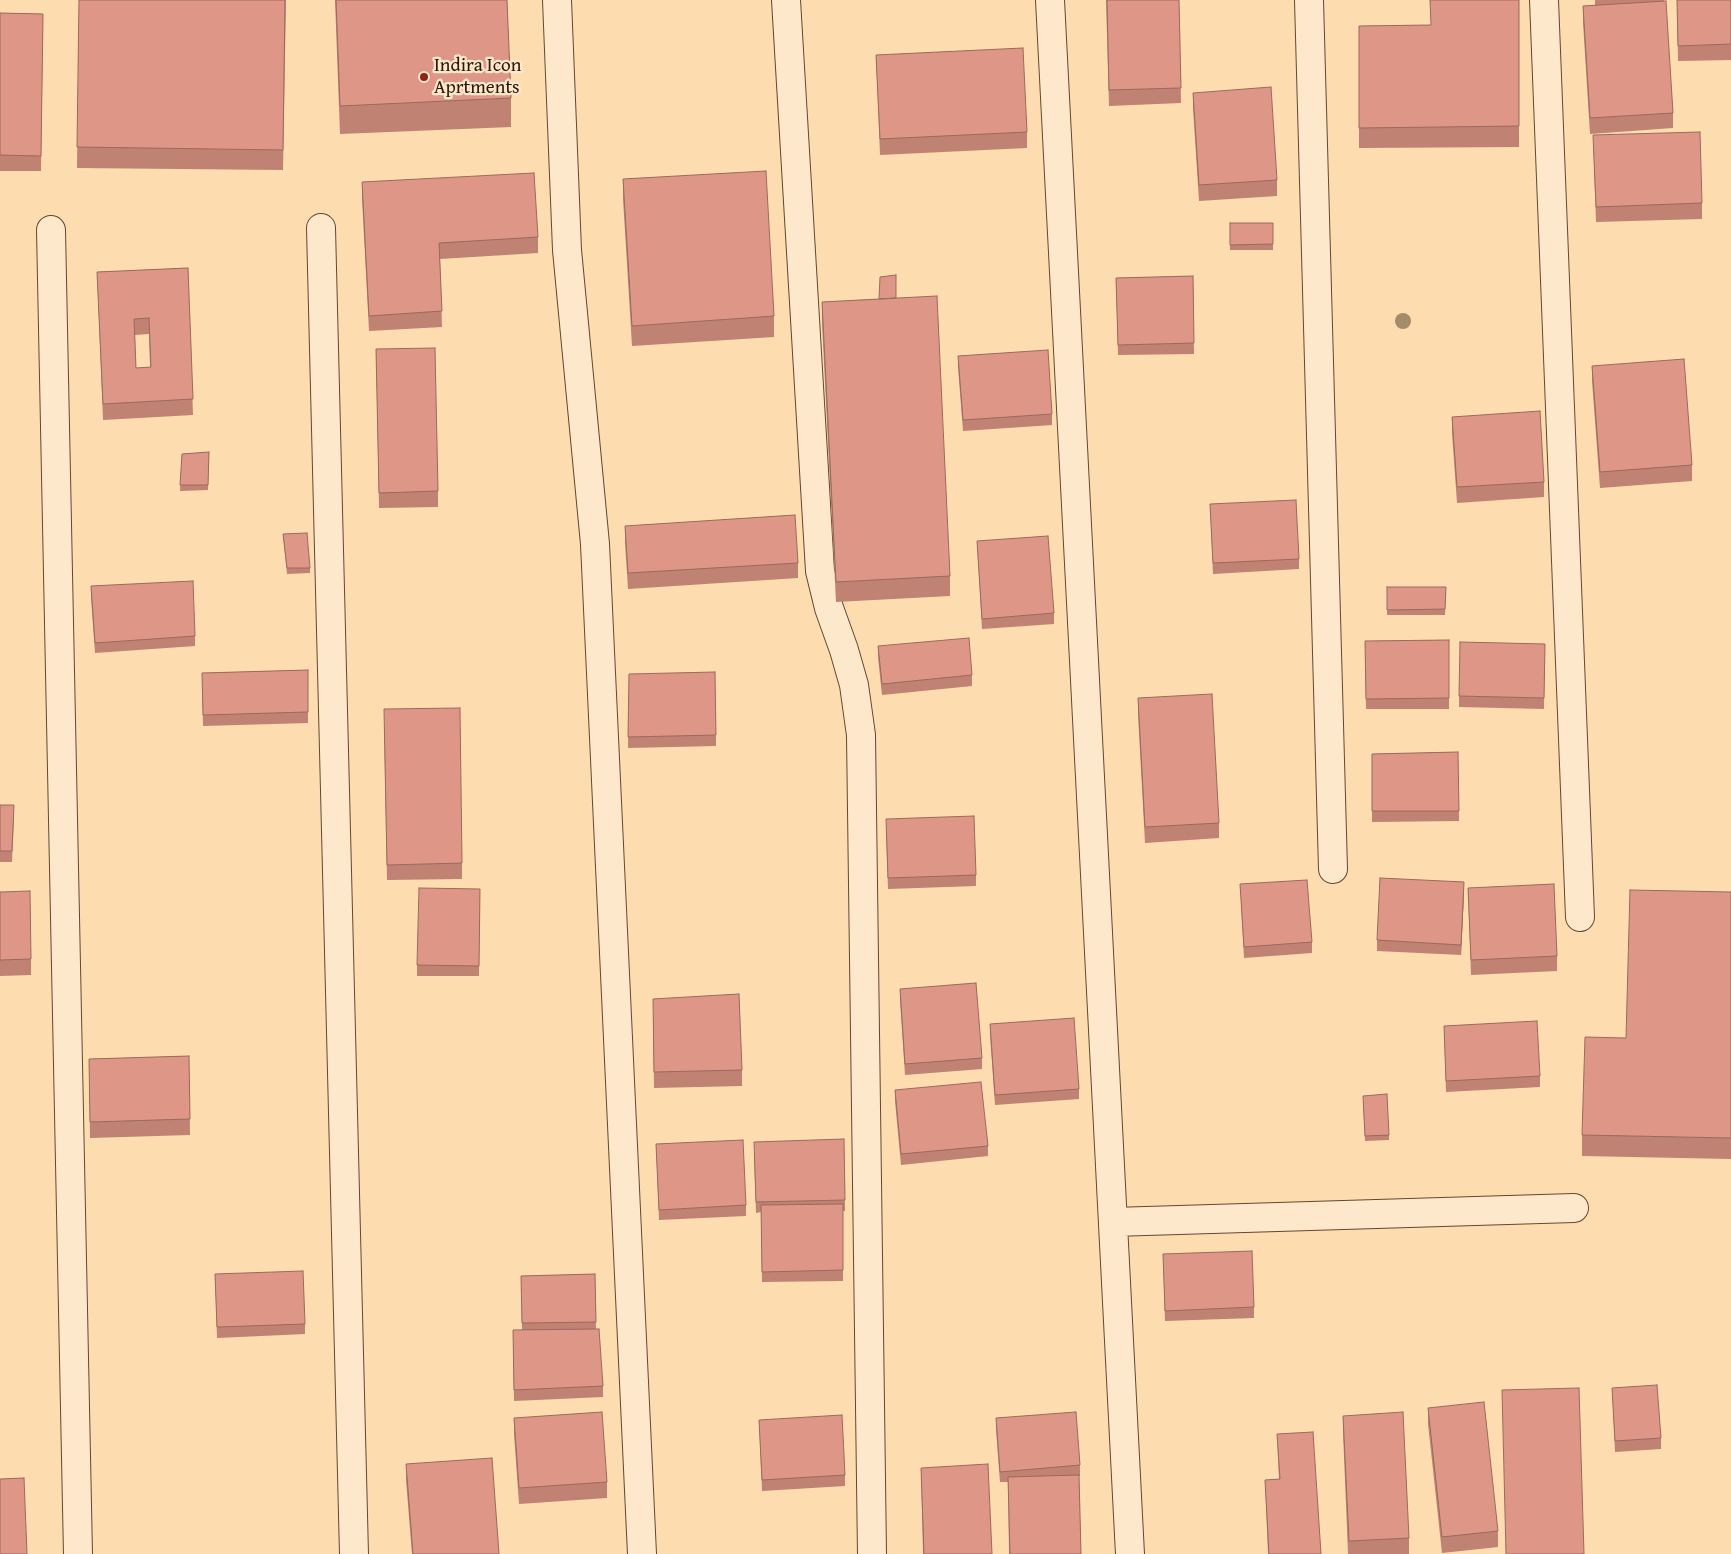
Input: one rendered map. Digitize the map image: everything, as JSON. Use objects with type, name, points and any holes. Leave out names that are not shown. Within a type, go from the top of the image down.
[{"type":"street","points":[[557,0],[567,250],[595,544],[642,1554]]},
{"type":"street","points":[[786,0],[820,571],[829,608],[854,685],[861,735],[872,1554]]},
{"type":"street","points":[[1050,0],[1130,1554]]},
{"type":"street","points":[[1309,0],[1333,869]]},
{"type":"street","points":[[1544,0],[1580,918]]},
{"type":"street","points":[[321,228],[354,1554]]},
{"type":"street","points":[[51,230],[78,1554]]},
{"type":"street","points":[[1112,1222],[1574,1208]]},
{"type":"building","points":[[79,0],[285,0],[283,150],[77,147]]},
{"type":"building","name":"Indira Icon Aprtments","points":[[336,0],[507,0],[511,98],[340,106]]},
{"type":"building","points":[[1107,0],[1179,0],[1181,88],[1109,90]]},
{"type":"building","points":[[1430,0],[1519,0],[1519,126],[1359,128],[1359,26],[1431,25]]},
{"type":"building","points":[[1677,0],[1731,0],[1731,44],[1678,46]]},
{"type":"building","points":[[1666,1],[1673,113],[1590,118],[1583,6]]},
{"type":"building","points":[[0,13],[43,14],[41,156],[0,155]]},
{"type":"building","points":[[1023,48],[1027,132],[880,139],[876,55]]},
{"type":"building","points":[[1271,87],[1277,180],[1199,185],[1193,93]]},
{"type":"building","points":[[1700,132],[1702,203],[1596,207],[1593,135]]},
{"type":"building","points":[[766,171],[774,316],[632,326],[623,179]]},
{"type":"building","points":[[534,173],[538,237],[439,243],[442,311],[369,316],[362,182]]},
{"type":"building","points":[[1230,223],[1273,223],[1273,244],[1230,245]]},
{"type":"building","points":[[188,268],[193,399],[103,404],[97,272]],"holes":[[[149,318],[151,367],[136,368],[134,319]]]},
{"type":"building","points":[[896,275],[896,298],[879,299],[880,277]]},
{"type":"building","points":[[1193,276],[1194,343],[1118,345],[1116,278]]},
{"type":"building","points":[[937,296],[950,576],[836,582],[822,302]]},
{"type":"building","points":[[435,348],[438,491],[379,493],[376,349]]},
{"type":"building","points":[[1048,350],[1052,414],[963,420],[958,356]]},
{"type":"building","points":[[1684,359],[1692,465],[1600,472],[1592,366]]},
{"type":"building","points":[[1540,411],[1544,482],[1457,487],[1452,417]]},
{"type":"building","points":[[209,452],[208,485],[180,485],[182,454]]},
{"type":"building","points":[[1296,500],[1299,559],[1213,563],[1210,504]]},
{"type":"building","points":[[795,515],[798,563],[628,573],[625,526]]},
{"type":"building","points":[[307,533],[310,568],[287,568],[283,534]]},
{"type":"building","points":[[1048,536],[1054,613],[982,619],[977,541]]},
{"type":"building","points":[[193,581],[195,636],[95,643],[91,586]]},
{"type":"building","points":[[1387,587],[1446,587],[1445,609],[1387,610]]},
{"type":"building","points":[[969,638],[972,675],[882,684],[878,646]]},
{"type":"building","points":[[1449,640],[1449,698],[1366,699],[1365,641]]},
{"type":"building","points":[[1460,642],[1545,644],[1544,698],[1459,696]]},
{"type":"building","points":[[308,670],[308,712],[203,715],[202,673]]},
{"type":"building","points":[[715,672],[716,735],[628,737],[629,674]]},
{"type":"building","points":[[1212,694],[1219,823],[1145,827],[1138,698]]},
{"type":"building","points":[[460,708],[462,863],[387,865],[384,709]]},
{"type":"building","points":[[1458,752],[1459,811],[1372,811],[1372,754]]},
{"type":"building","points":[[0,805],[14,805],[12,851],[0,851]]},
{"type":"building","points":[[974,816],[976,875],[888,878],[886,819]]},
{"type":"building","points":[[1380,878],[1464,882],[1461,945],[1377,940]]},
{"type":"building","points":[[1307,880],[1312,942],[1244,947],[1240,884]]},
{"type":"building","points":[[1554,884],[1557,956],[1471,960],[1468,888]]},
{"type":"building","points":[[419,888],[480,889],[479,966],[417,965]]},
{"type":"building","points":[[1630,890],[1731,892],[1731,1138],[1582,1135],[1585,1037],[1626,1038]]},
{"type":"building","points":[[30,891],[31,959],[0,960],[0,892]]},
{"type":"building","points":[[976,983],[982,1058],[905,1064],[900,989]]},
{"type":"building","points":[[739,994],[742,1070],[654,1072],[653,999]]},
{"type":"building","points":[[1074,1018],[1079,1089],[995,1095],[990,1024]]},
{"type":"building","points":[[1537,1021],[1540,1076],[1446,1081],[1444,1026]]},
{"type":"building","points":[[189,1056],[190,1119],[90,1122],[89,1059]]},
{"type":"building","points":[[981,1082],[988,1146],[901,1154],[895,1090]]},
{"type":"building","points":[[1387,1094],[1389,1135],[1365,1136],[1363,1096]]},
{"type":"building","points":[[844,1139],[845,1200],[756,1202],[754,1142]]},
{"type":"building","points":[[743,1140],[746,1205],[659,1210],[656,1144]]},
{"type":"building","points":[[843,1204],[843,1270],[762,1272],[761,1205]]},
{"type":"building","points":[[1252,1251],[1254,1307],[1165,1311],[1163,1254]]},
{"type":"building","points":[[303,1271],[305,1324],[217,1327],[215,1274]]},
{"type":"building","points":[[595,1274],[596,1322],[522,1323],[521,1276]]},
{"type":"building","points":[[599,1329],[603,1386],[514,1390],[513,1330]]},
{"type":"building","points":[[1657,1385],[1661,1438],[1615,1441],[1612,1388]]},
{"type":"building","points":[[1579,1388],[1584,1554],[1506,1554],[1502,1390]]},
{"type":"building","points":[[1484,1402],[1498,1531],[1442,1537],[1428,1408]]},
{"type":"building","points":[[602,1412],[607,1482],[519,1488],[514,1418]]},
{"type":"building","points":[[1076,1412],[1080,1465],[1000,1472],[996,1418]]},
{"type":"building","points":[[1403,1412],[1409,1538],[1349,1541],[1343,1416]]},
{"type":"building","points":[[842,1415],[845,1475],[762,1480],[759,1420]]},
{"type":"building","points":[[1313,1432],[1321,1554],[1269,1554],[1265,1480],[1280,1479],[1277,1434]]},
{"type":"building","points":[[492,1458],[499,1554],[413,1554],[406,1464]]},
{"type":"building","points":[[988,1464],[992,1554],[924,1554],[921,1468]]},
{"type":"building","points":[[1079,1475],[1081,1554],[1010,1554],[1008,1477]]},
{"type":"building","points":[[24,1478],[27,1554],[0,1554],[0,1479]]},
{"type":"place","name":"Indira Icon Aprtments","points":[[424,77]]}]
